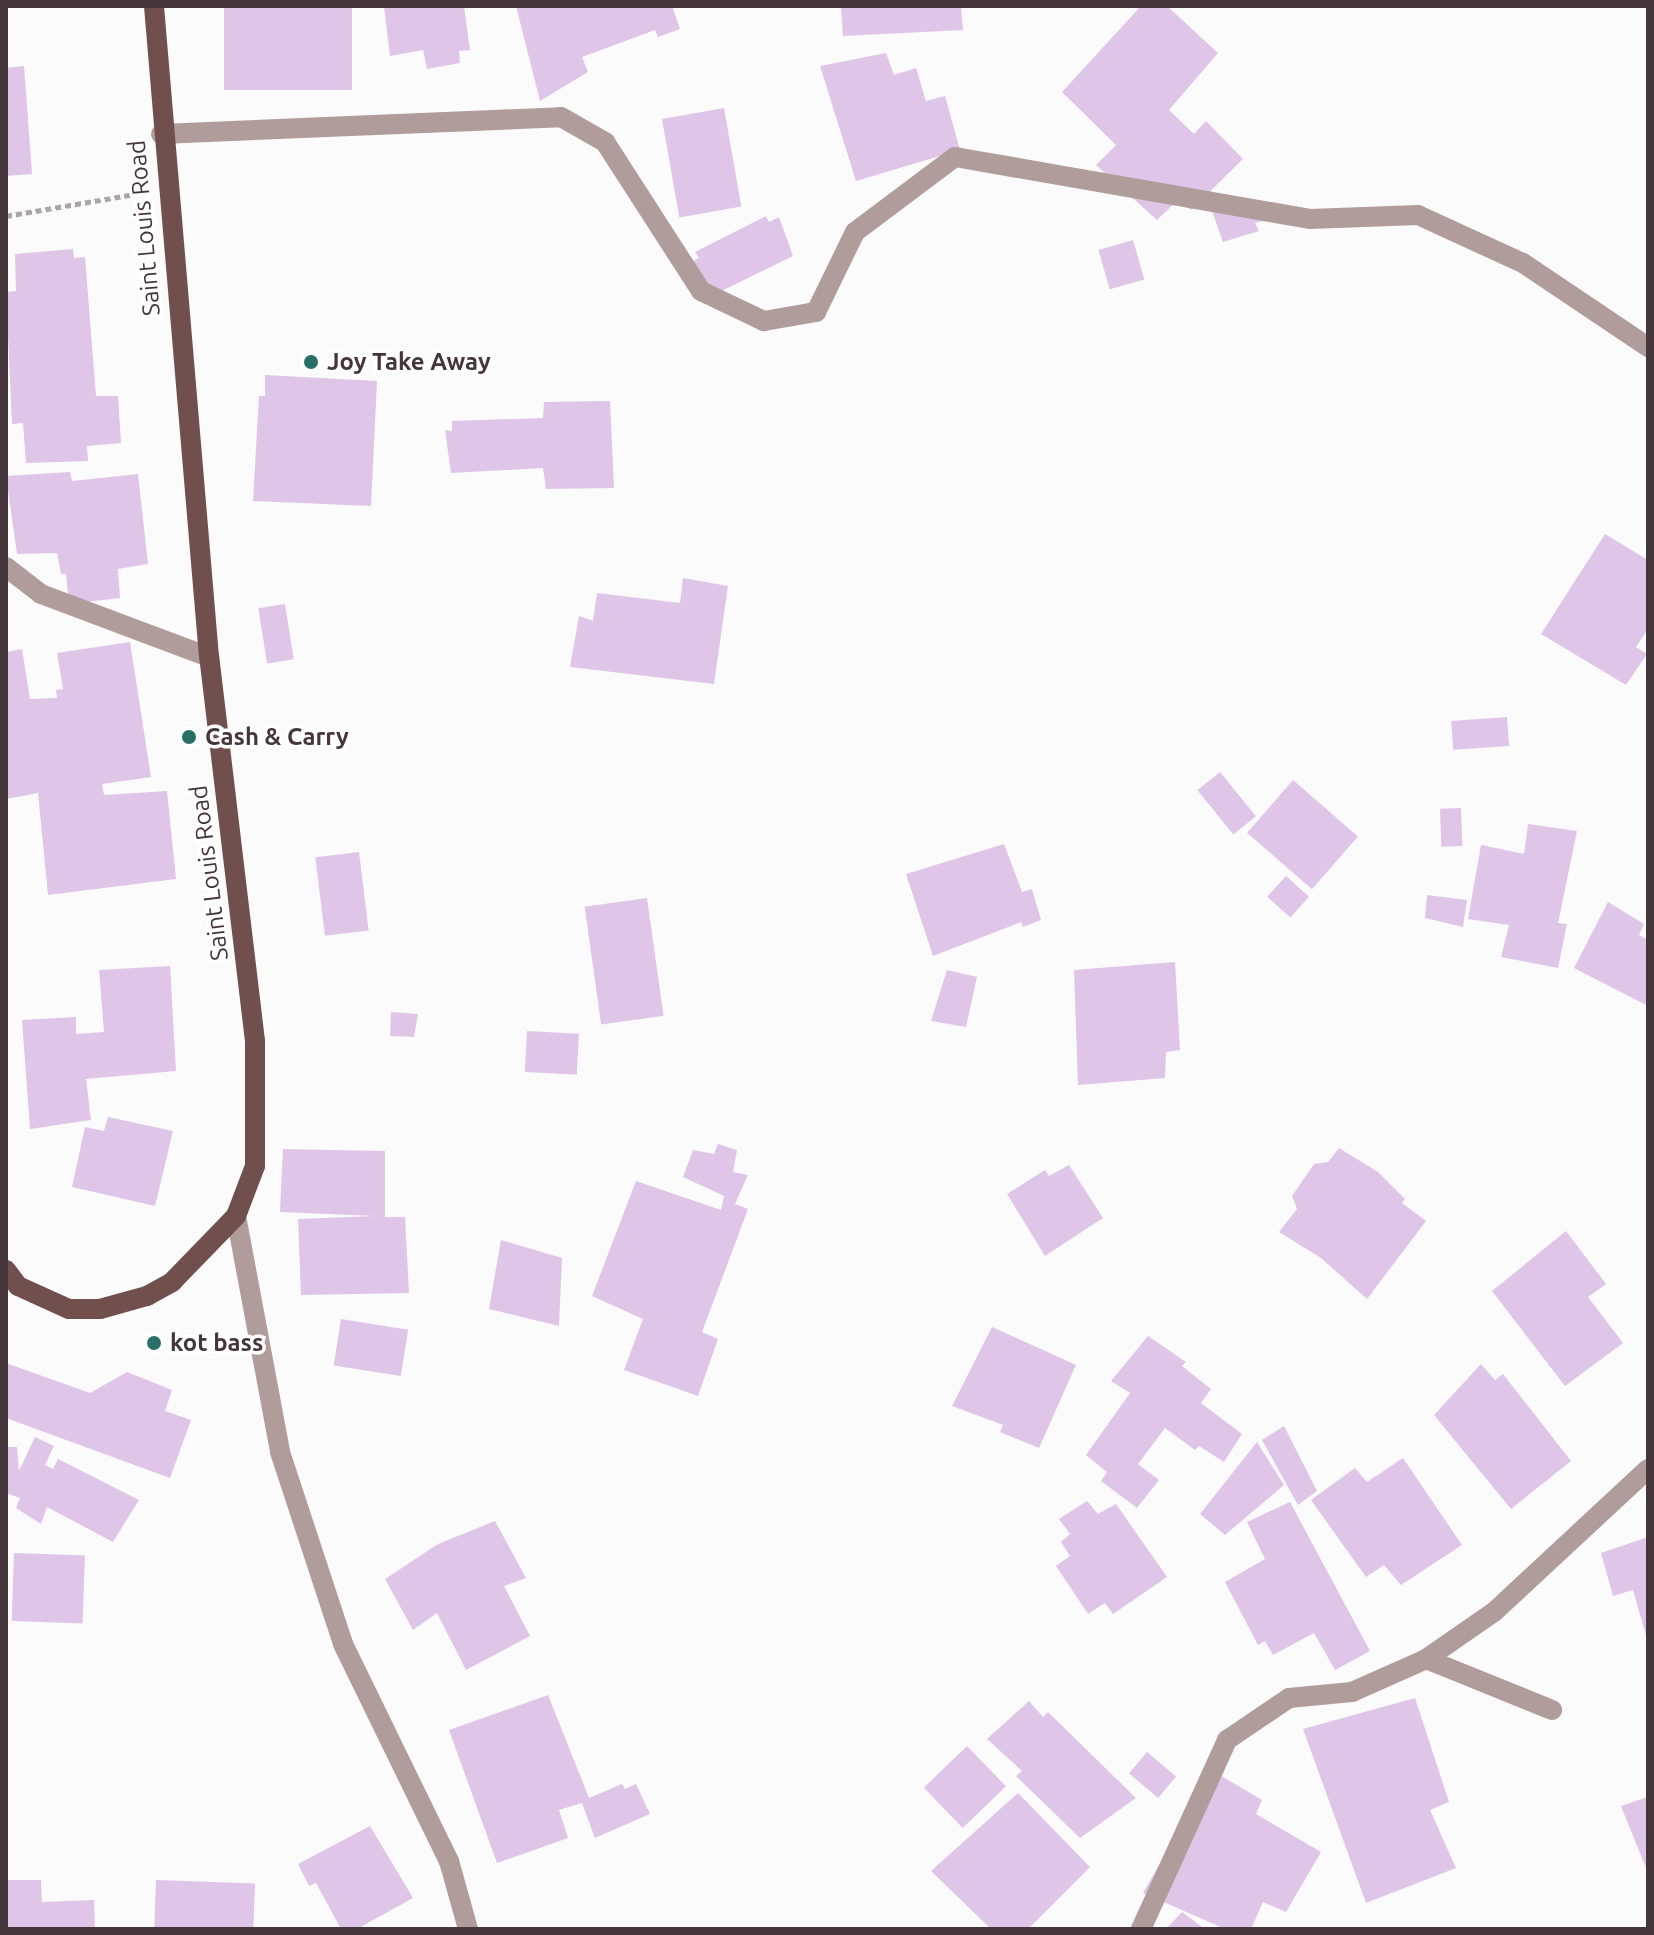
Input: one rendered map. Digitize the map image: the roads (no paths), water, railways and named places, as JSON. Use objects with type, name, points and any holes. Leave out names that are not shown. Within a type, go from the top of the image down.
[{"type":"main road","name":"Saint Louis Road","points":[[6,1270],[18,1286],[69,1309],[128,1303],[172,1282],[236,1216],[255,1166],[255,1041],[209,657],[161,134],[154,6]]},
{"type":"street","points":[[161,134],[561,117],[605,142],[701,291],[764,321],[816,312],[855,232],[955,157],[1310,219],[1418,215],[1523,263],[1648,347]]},
{"type":"street","points":[[6,567],[41,594],[209,657]]},
{"type":"street","points":[[236,1216],[280,1452],[294,1496],[343,1644],[449,1861],[468,1929]]},
{"type":"street","points":[[1141,1929],[1227,1740],[1289,1698],[1352,1692],[1426,1659],[1494,1612],[1648,1469]]},
{"type":"street","points":[[1426,1659],[1552,1710]]},
{"type":"place","name":"Joy Take Away","points":[[311,362]]},
{"type":"place","name":"Cash & Carry","points":[[189,737]]},
{"type":"place","name":"kot bass","points":[[154,1343]]}]
